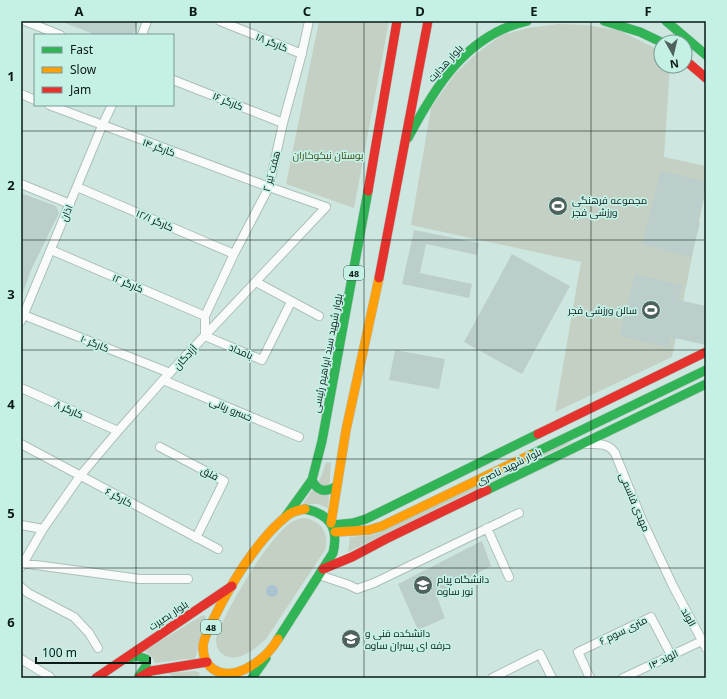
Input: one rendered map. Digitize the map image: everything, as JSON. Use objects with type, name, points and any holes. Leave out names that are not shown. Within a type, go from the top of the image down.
[{"type":"main road","name":"بلوار شهید سید ابراهیم رئیسی","points":[[286,516],[312,480],[322,441],[357,257],[397,21]]},
{"type":"main road","name":"48","points":[[252,678],[273,648],[333,552],[336,539],[333,527],[336,487],[379,277],[428,21]]},
{"type":"main road","name":"بلوار هدایت","points":[[404,146],[428,102],[441,82],[457,63],[476,46],[495,33],[519,22],[527,21]]},
{"type":"main road","points":[[604,21],[632,28],[653,37]]},
{"type":"main road","points":[[666,21],[706,55]]},
{"type":"main road","points":[[693,67],[706,78]]},
{"type":"main road","points":[[333,527],[366,519],[706,352]]},
{"type":"main road","name":"بلوار شهید ناصری","points":[[333,527],[370,530],[382,526],[706,370]]},
{"type":"main road","name":"بلوار شهید ناصری","points":[[321,572],[580,444],[706,384]]},
{"type":"main road","points":[[312,480],[314,486],[323,491],[330,491],[336,487]]},
{"type":"main road","name":"48","points":[[273,648],[247,667],[235,673],[222,673],[216,671],[208,664],[203,650],[203,644],[224,600],[234,584],[266,538],[286,516],[298,510],[312,510],[324,516],[333,527]]},
{"type":"main road","name":"بلوار بصیرت","points":[[96,678],[234,584]]},
{"type":"main road","points":[[119,661],[133,656],[141,656],[146,659],[146,666],[140,677]]},
{"type":"main road","points":[[140,677],[151,671],[208,664]]},
{"type":"main road","name":"48","points":[[205,678],[208,664]]},
{"type":"main road","points":[[140,677],[166,678]]},
{"type":"street","points":[[25,21],[58,34]]},
{"type":"street","points":[[142,34],[147,21]]},
{"type":"street","name":"کارگر ۱۸","points":[[220,21],[302,54]]},
{"type":"street","name":"هفت تیر ۲","points":[[204,336],[205,316],[234,254],[269,187],[283,123],[302,54],[309,21]]},
{"type":"street","name":"کارگر ۱۶","points":[[174,80],[283,123]]},
{"type":"street","points":[[21,94],[34,100]]},
{"type":"street","name":"کارگر ۱۴","points":[[52,106],[269,187]]},
{"type":"street","name":"اذان","points":[[22,317],[112,106]]},
{"type":"street","points":[[21,184],[70,204]]},
{"type":"street","name":"کارگر ۱۲/۱","points":[[77,186],[234,254]]},
{"type":"street","name":"آزادگان","points":[[22,564],[44,528],[80,476],[118,430],[204,336],[326,207],[269,187]]},
{"type":"street","name":"کارگر ۱۲","points":[[51,250],[205,316]]},
{"type":"street","points":[[256,282],[319,316]]},
{"type":"street","name":"بامداد","points":[[204,336],[262,360],[291,302]]},
{"type":"street","name":"کارگر ۱۰","points":[[22,317],[170,373]]},
{"type":"street","name":"خسرو ربانی","points":[[163,380],[300,437]]},
{"type":"street","name":"کارگر ۸","points":[[21,388],[118,430]]},
{"type":"street","name":"کارگر ۶","points":[[21,444],[218,549]]},
{"type":"street","name":"مهدی قاسمی","points":[[580,444],[598,444],[608,446],[612,449],[672,586]]},
{"type":"street","name":"فلق","points":[[160,448],[224,481],[196,538]]},
{"type":"street","points":[[321,572],[357,589],[374,583],[519,513]]},
{"type":"street","points":[[21,525],[44,528]]},
{"type":"street","points":[[487,528],[509,577]]},
{"type":"street","points":[[22,564],[140,579],[188,579]]},
{"type":"street","name":"الوند","points":[[672,586],[705,643]]},
{"type":"street","points":[[21,587],[28,593],[74,618],[89,633],[98,648]]},
{"type":"street","name":"۶ متری سوم","points":[[590,678],[578,652],[651,617],[671,655]]},
{"type":"street","name":"الوند ۱۴","points":[[623,678],[671,655],[705,643]]},
{"type":"street","points":[[492,678],[540,654],[552,678]]},
{"type":"street","points":[[21,659],[50,677]]},
{"type":"green space","name":"بوستان نیکوکاران","points":[[319,21],[389,21],[354,208],[286,184]]},
{"type":"green space","name":"مجموعه فرهنگی ورزشی فجر","points":[[558,24],[586,25],[618,30],[653,47],[653,74],[669,74],[664,157],[706,166],[706,187],[672,357],[555,412],[581,262],[411,225],[431,108],[455,74],[477,53],[502,35],[528,28]]},
{"type":"green space","points":[[572,442],[348,552],[350,537],[373,535],[558,445]]},
{"type":"green space","points":[[326,462],[331,463],[328,508],[318,504],[303,504],[321,477]]},
{"type":"green space","points":[[304,518],[310,519],[323,529],[326,539],[325,550],[266,639],[251,651],[239,657],[233,658],[221,653],[216,639],[220,626],[253,568],[281,532],[292,522]]},
{"type":"green space","points":[[203,615],[206,617],[196,656],[193,660],[185,659],[155,663],[151,656],[144,651]]},
{"type":"green space","points":[[195,671],[200,673],[198,678],[176,678],[167,673]]},
{"type":"water","points":[[270,585],[274,585],[278,591],[274,597],[270,597],[266,593],[266,589]]},
{"type":"building","points":[[60,21],[138,21],[133,34],[93,34]]},
{"type":"building","points":[[661,171],[706,182],[706,189],[697,222],[700,223],[691,257],[642,244]]},
{"type":"building","points":[[21,193],[56,206],[59,213],[32,268],[22,295]]},
{"type":"building","points":[[414,230],[479,243],[477,255],[426,244],[420,273],[472,284],[469,298],[402,284]]},
{"type":"building","points":[[512,254],[570,286],[522,374],[464,342]]},
{"type":"building","name":"سالن ورزشی فجر","points":[[635,274],[682,285],[678,300],[706,306],[706,345],[670,337],[668,347],[620,336]]},
{"type":"building","points":[[395,350],[445,359],[439,389],[389,380]]},
{"type":"building","points":[[482,541],[491,566],[436,594],[445,618],[418,630],[398,584]]},
{"type":"traffic: fast","points":[[408,138],[429,100],[441,82],[470,51],[486,38],[505,28],[527,21]]},
{"type":"traffic: fast","points":[[604,21],[640,32],[653,38]]},
{"type":"traffic: fast","points":[[666,21],[706,55]]},
{"type":"traffic: fast","points":[[286,516],[312,480],[322,441],[368,191]]},
{"type":"traffic: fast","points":[[530,455],[706,370]]},
{"type":"traffic: fast","points":[[487,490],[706,384]]},
{"type":"traffic: fast","points":[[333,525],[353,523],[366,519],[538,434]]},
{"type":"traffic: fast","points":[[312,480],[316,487],[322,490],[328,490],[335,487]]},
{"type":"traffic: fast","points":[[278,639],[333,553],[335,544],[335,536],[331,524],[321,514],[305,509]]},
{"type":"traffic: fast","points":[[126,659],[137,656],[146,659],[146,666],[139,676]]},
{"type":"traffic: fast","points":[[252,678],[266,658]]},
{"type":"traffic: slow","points":[[331,523],[346,430],[379,278]]},
{"type":"traffic: slow","points":[[335,532],[369,530],[382,526],[530,455]]},
{"type":"traffic: slow","points":[[278,639],[266,654],[258,661],[250,667],[240,671],[222,673],[213,669],[205,660],[203,647],[205,637],[235,579],[265,537],[290,514],[305,509]]},
{"type":"traffic: jam","points":[[368,191],[397,21]]},
{"type":"traffic: jam","points":[[379,278],[428,21]]},
{"type":"traffic: jam","points":[[693,67],[706,78]]},
{"type":"traffic: jam","points":[[538,434],[706,352]]},
{"type":"traffic: jam","points":[[323,569],[352,557],[487,490]]},
{"type":"traffic: jam","points":[[96,678],[232,586]]},
{"type":"traffic: jam","points":[[139,678],[151,671],[207,662]]},
{"type":"place","name":"مجموعه فرهنگی ورزشی فجر","points":[[558,206]]},
{"type":"place","name":"سالن ورزشی فجر","points":[[651,310]]},
{"type":"place","name":"دانشگاه پیام نور ساوه","points":[[423,585]]},
{"type":"place","name":"دانشکده فنی و حرفه ای پسران ساوه","points":[[351,639]]}]
